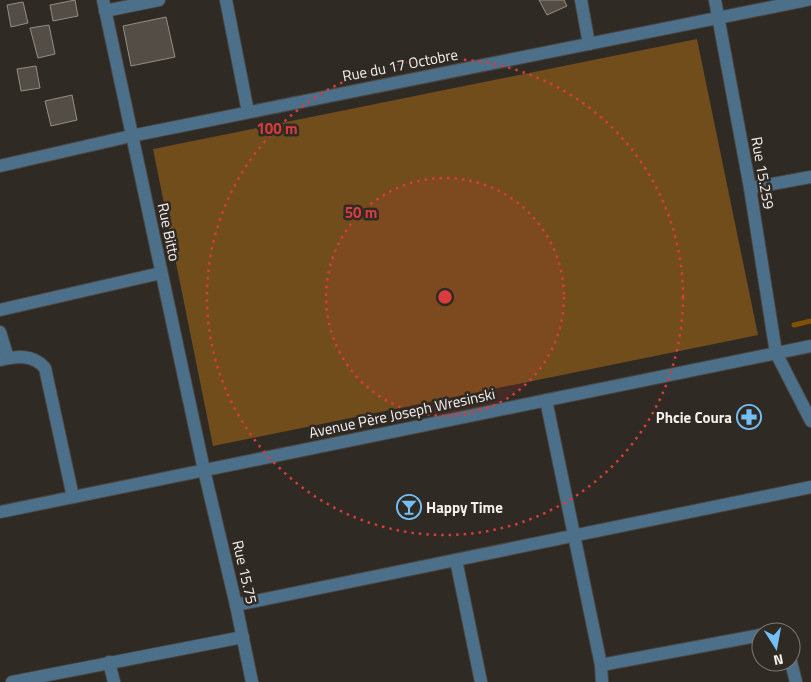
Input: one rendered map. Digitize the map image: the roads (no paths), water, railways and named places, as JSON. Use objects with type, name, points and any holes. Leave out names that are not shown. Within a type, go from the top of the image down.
[{"type":"street","points":[[104,6],[160,0]]},
{"type":"street","points":[[226,0],[248,112]]},
{"type":"street","points":[[581,0],[589,44]]},
{"type":"street","name":"Rue 15.259","points":[[715,0],[750,188],[776,352],[811,421]]},
{"type":"street","name":"Rue du 17 Octobre","points":[[0,166],[248,112],[807,0]]},
{"type":"street","name":"Rue Bitto","points":[[104,6],[204,470]]},
{"type":"street","points":[[750,188],[811,177]]},
{"type":"street","points":[[0,310],[161,273]]},
{"type":"street","points":[[0,332],[4,359],[24,356],[40,361],[45,368],[72,497]]},
{"type":"street","name":"Avenue Père Joseph Wresinski","points":[[0,512],[811,346]]},
{"type":"street","points":[[546,400],[601,665],[602,682]]},
{"type":"street","name":"Rue 15.75","points":[[204,470],[252,682]]},
{"type":"street","points":[[236,605],[811,487]]},
{"type":"street","points":[[456,560],[481,682]]},
{"type":"street","points":[[12,682],[243,637]]},
{"type":"street","points":[[601,665],[751,637]]},
{"type":"street","points":[[109,662],[114,682]]},
{"type":"waterway","points":[[794,325],[811,321]]},
{"type":"place","name":"Phcie Coura","points":[[749,417]]},
{"type":"place","name":"Happy Time","points":[[409,507]]}]
